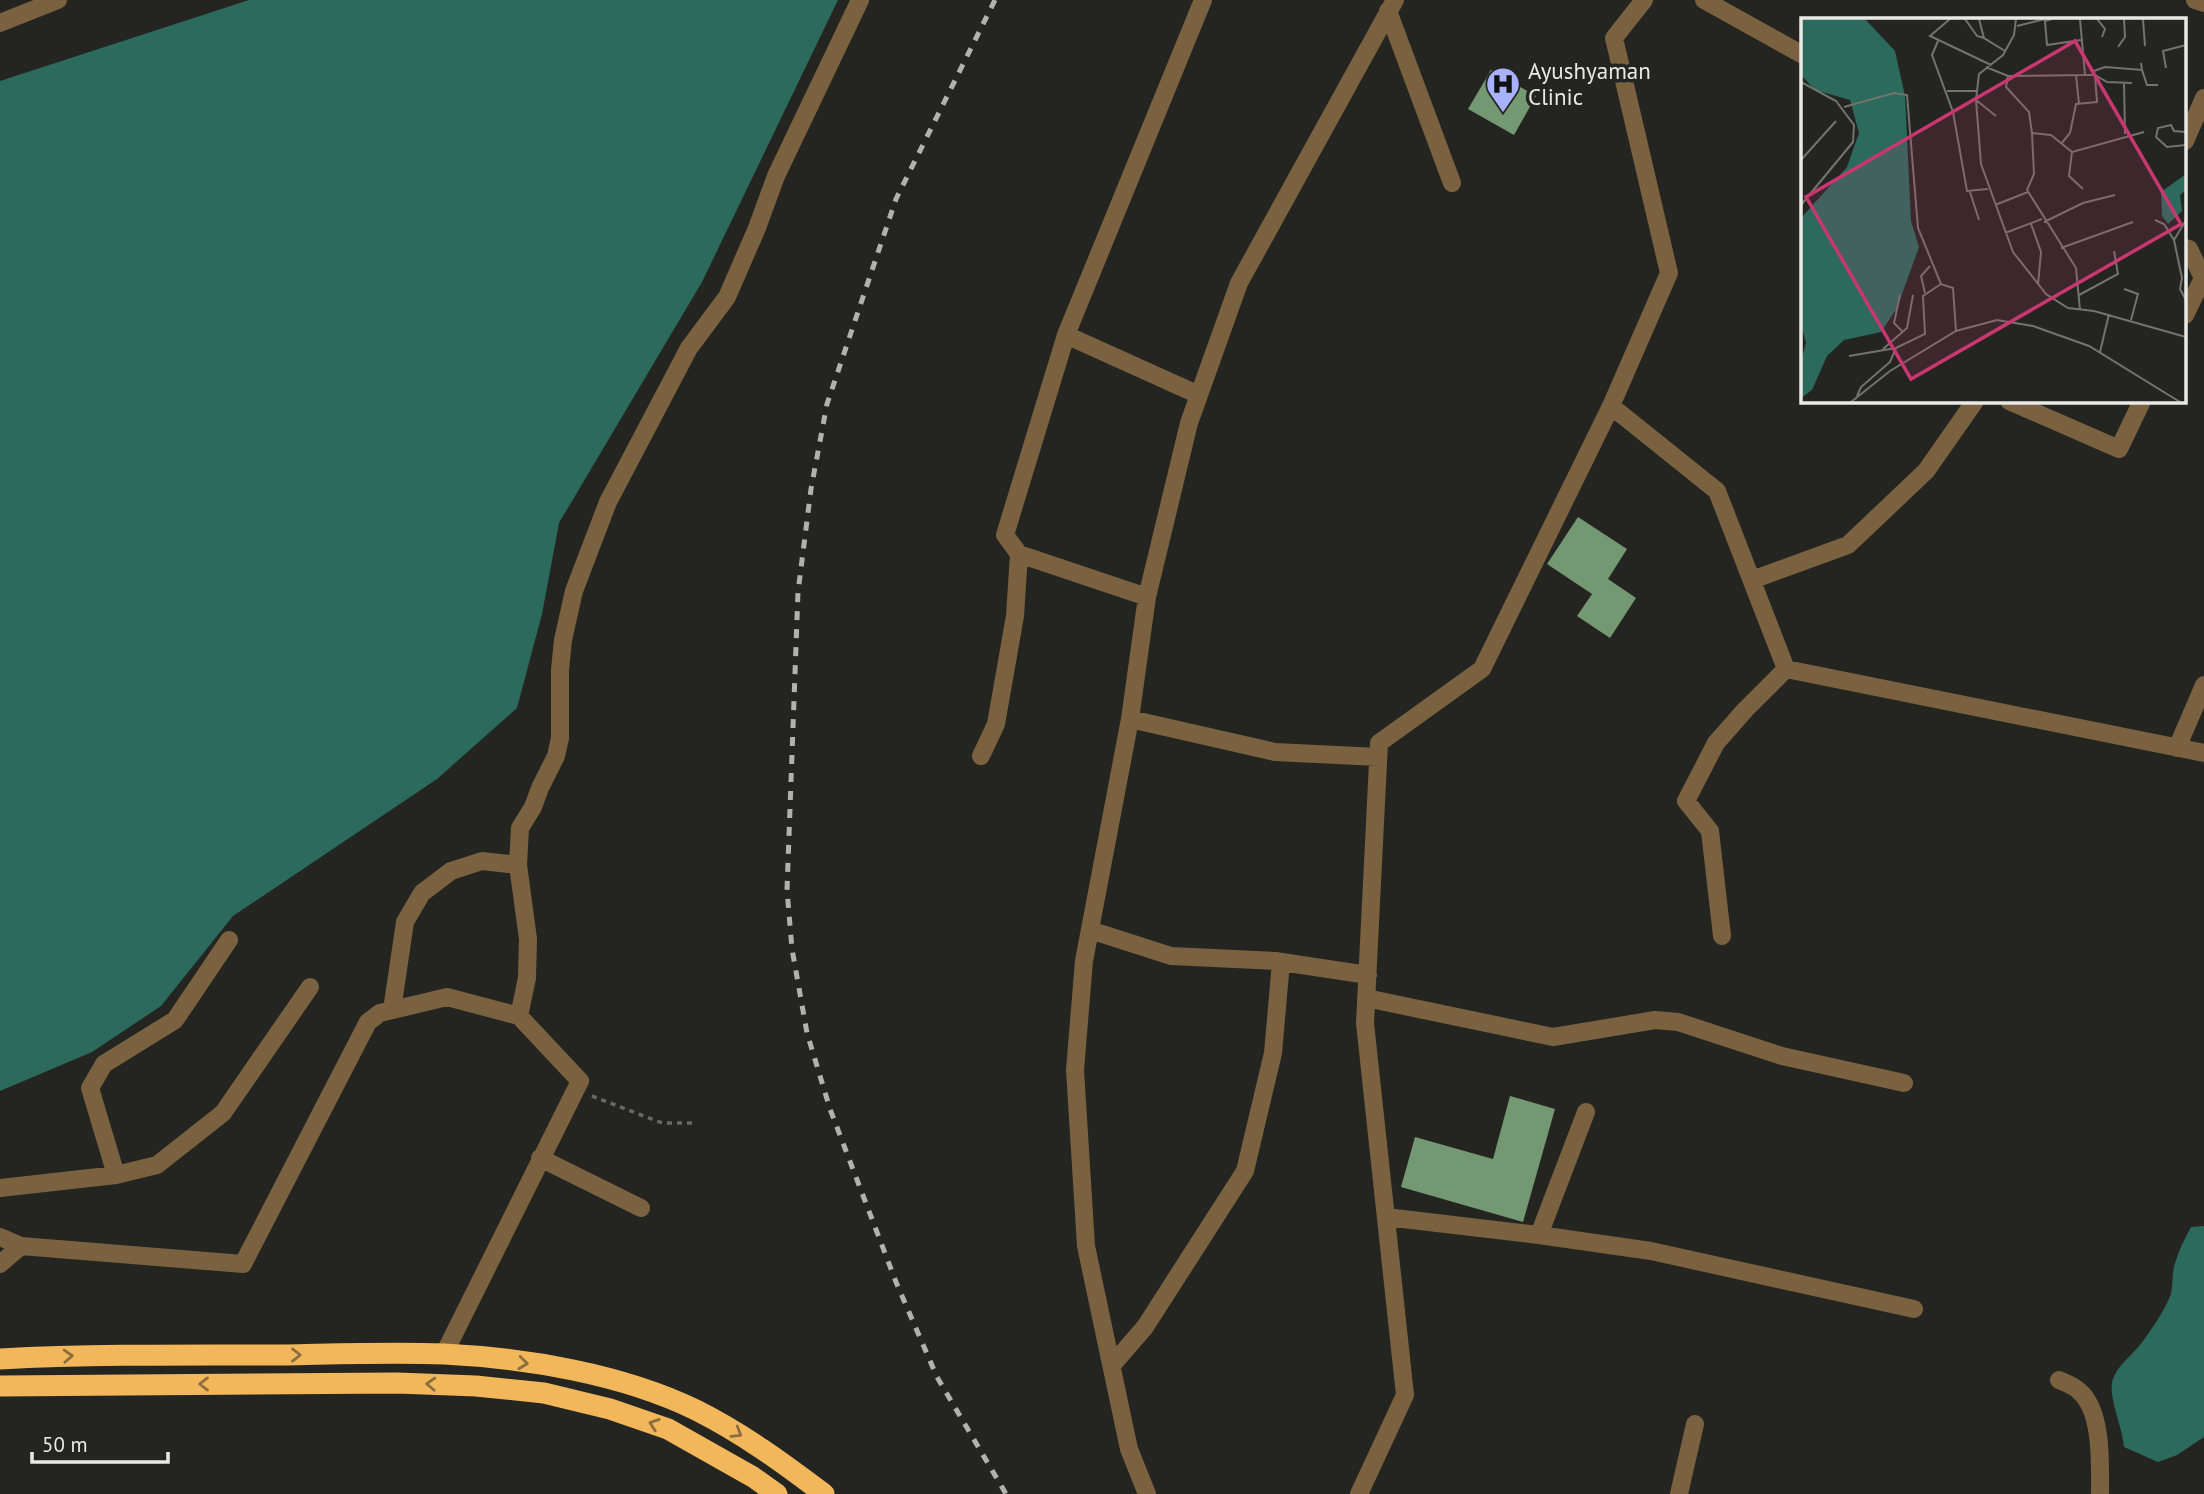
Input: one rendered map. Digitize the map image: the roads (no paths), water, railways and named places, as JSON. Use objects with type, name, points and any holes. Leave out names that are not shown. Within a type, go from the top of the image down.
[{"type":"highway","points":[[0,1359],[81,1355],[444,1354],[550,1366],[651,1392],[694,1409],[734,1430],[824,1494]]},
{"type":"highway","points":[[0,1387],[397,1383],[476,1386],[544,1393],[610,1409],[668,1429],[753,1477],[777,1494]]},
{"type":"street","points":[[0,23],[58,0]]},
{"type":"street","points":[[519,1016],[527,978],[528,939],[518,865],[520,828],[533,807],[556,756],[560,738],[563,640],[574,591],[608,502],[689,348],[727,297],[776,176],[860,0]]},
{"type":"street","points":[[1147,597],[1019,554],[1005,535],[1066,335],[1203,0]]},
{"type":"street","points":[[1359,1494],[1405,1395],[1365,1023],[1379,743],[1482,669],[1611,406],[1669,273],[1614,38],[1644,0]]},
{"type":"street","points":[[1704,0],[1801,54]]},
{"type":"street","points":[[2195,0],[2204,4]]},
{"type":"street","points":[[1392,6],[1452,183]]},
{"type":"street","points":[[1147,1494],[1129,1449],[1086,1246],[1075,1070],[1084,961],[1130,719],[1147,597],[1189,423],[1240,283],[1392,6]]},
{"type":"street","points":[[2186,139],[2204,98]]},
{"type":"street","points":[[2186,313],[2204,278],[2193,249]]},
{"type":"street","points":[[1066,335],[1199,395]]},
{"type":"street","points":[[1752,580],[1848,545],[1926,471],[1974,402]]},
{"type":"street","points":[[2011,402],[2119,449],[2142,402]]},
{"type":"street","points":[[1611,406],[1717,491],[1786,669]]},
{"type":"street","points":[[981,756],[996,724],[1015,616],[1019,554]]},
{"type":"street","points":[[1786,669],[2204,753]]},
{"type":"street","points":[[1722,936],[1710,831],[1686,801],[1716,743],[1786,669]]},
{"type":"street","points":[[2177,748],[2204,685]]},
{"type":"street","points":[[1130,719],[1275,752],[1378,757]]},
{"type":"street","points":[[392,1010],[405,922],[422,893],[451,871],[482,861],[518,865]]},
{"type":"street","points":[[1090,930],[1171,956],[1281,962],[1368,975]]},
{"type":"street","points":[[116,1175],[90,1088],[104,1064],[175,1020],[229,940]]},
{"type":"street","points":[[1112,1365],[1145,1327],[1245,1171],[1273,1053],[1281,962]]},
{"type":"street","points":[[0,1188],[116,1175],[157,1165],[223,1113],[310,987]]},
{"type":"street","points":[[0,1237],[21,1246],[243,1264],[368,1022],[380,1013],[447,997],[519,1016],[580,1081],[444,1354]]},
{"type":"street","points":[[1366,999],[1553,1037],[1655,1020],[1678,1022],[1782,1056],[1904,1083]]},
{"type":"street","points":[[1539,1235],[1586,1112]]},
{"type":"street","points":[[540,1158],[641,1208]]},
{"type":"street","points":[[1386,1217],[1651,1251],[1914,1309]]},
{"type":"street","points":[[0,1264],[21,1246]]},
{"type":"street","points":[[2059,1380],[2081,1392],[2094,1415],[2100,1440],[2100,1494]]},
{"type":"street","points":[[1679,1494],[1696,1424]]},
{"type":"water","points":[[249,0],[838,0],[702,282],[559,523],[542,614],[517,708],[437,779],[233,916],[161,1006],[92,1052],[0,1091],[0,81]]},
{"type":"water","points":[[2204,1226],[2204,1437],[2177,1455],[2158,1462],[2124,1447],[2112,1394],[2113,1379],[2121,1365],[2144,1340],[2165,1307],[2171,1294],[2173,1270],[2191,1227]]},
{"type":"railway","points":[[995,0],[896,199],[827,404],[811,489],[798,592],[787,890],[792,949],[807,1033],[830,1109],[896,1282],[937,1377],[1006,1494]]},
{"type":"place","name":"Ayushyaman Clinic","points":[[1503,114]]}]
